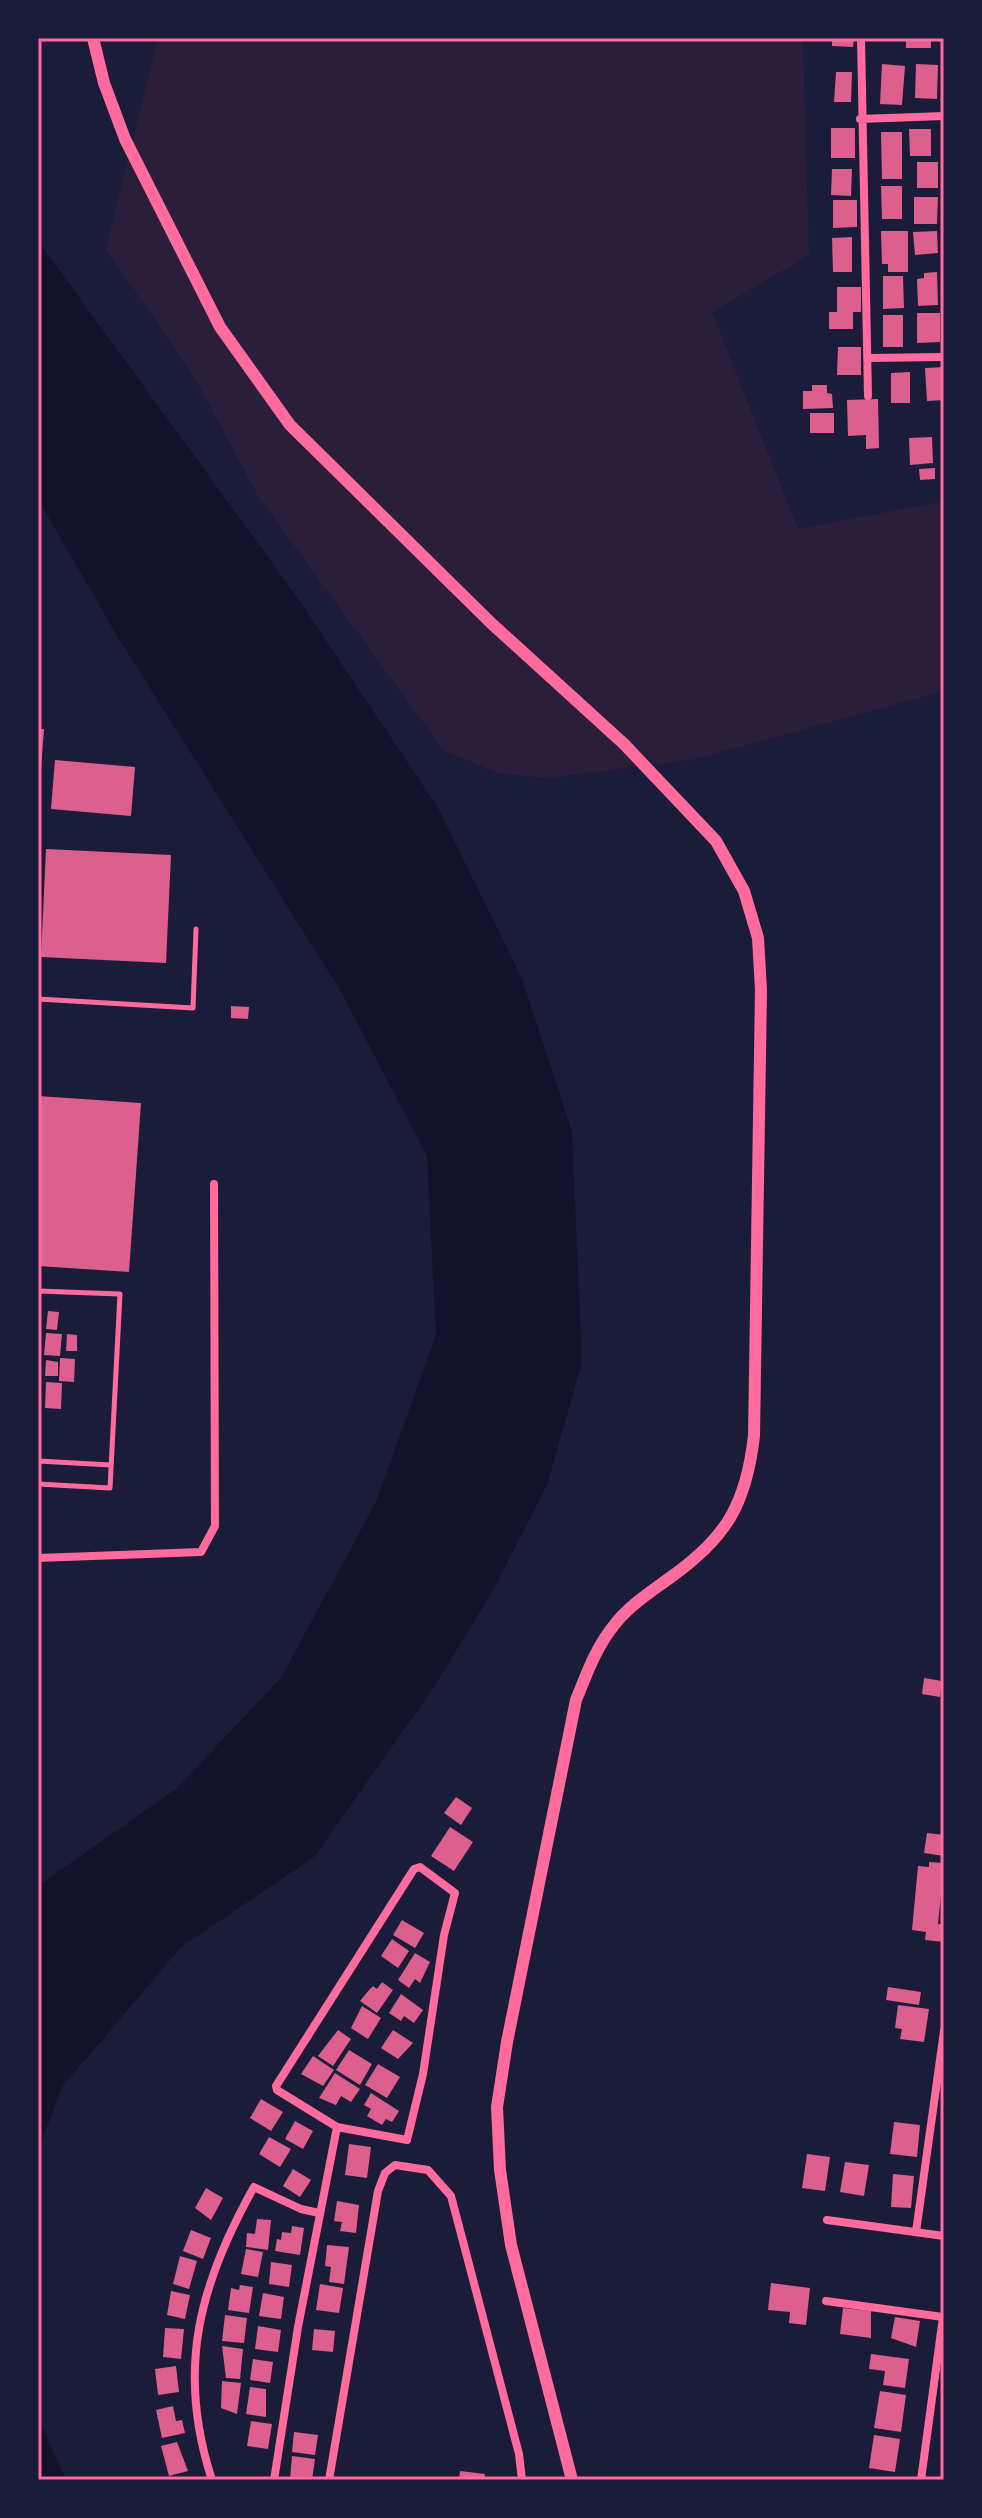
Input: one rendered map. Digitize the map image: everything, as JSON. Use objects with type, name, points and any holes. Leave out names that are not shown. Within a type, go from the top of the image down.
[{"type":"street","points":[[93,38],[104,83],[125,139],[220,327],[290,425],[491,623],[624,744],[716,841],[744,891],[758,938],[761,990],[754,1420],[748,1481],[732,1519],[700,1557],[646,1595],[616,1622],[596,1649],[576,1700],[507,2042],[497,2107],[500,2170],[511,2245],[572,2480]]},
{"type":"street","points":[[861,38],[860,119],[868,396]]},
{"type":"street","points":[[860,119],[944,116]]},
{"type":"street","points":[[868,358],[944,357]]},
{"type":"street","points":[[38,1558],[201,1552],[215,1526],[214,1184]]},
{"type":"street","points":[[420,1867],[455,1893],[410,2136],[407,2140],[337,2127],[277,2090],[276,2086],[414,1869],[420,1867]]},
{"type":"street","points":[[916,2232],[944,2031]]},
{"type":"street","points":[[274,2480],[319,2213],[337,2127]]},
{"type":"street","points":[[329,2480],[378,2191],[385,2173],[395,2165],[428,2170],[451,2196],[519,2454],[522,2480]]},
{"type":"street","points":[[212,2480],[198,2422],[194,2370],[204,2298],[221,2249],[254,2187],[301,2209],[319,2213]]},
{"type":"street","points":[[827,2220],[944,2236]]},
{"type":"street","points":[[826,2301],[943,2317],[921,2480]]},
{"type":"lane","points":[[38,999],[193,1008],[196,929]]},
{"type":"lane","points":[[38,1291],[120,1294],[110,1488],[38,1484]]},
{"type":"lane","points":[[38,1461],[111,1465]]},
{"type":"shaded area","points":[[158,38],[803,38],[809,255],[712,312],[798,529],[939,502],[944,504],[944,691],[695,759],[549,778],[501,774],[444,751],[258,496],[194,376],[106,249]]},
{"type":"shaded area","points":[[38,241],[294,593],[438,808],[522,979],[572,1132],[582,1362],[547,1485],[492,1592],[432,1690],[314,1857],[181,1947],[62,2087],[38,2150],[38,1886],[176,1789],[281,1678],[376,1502],[436,1335],[427,1156],[340,990],[116,634],[38,499]]},
{"type":"shaded area","points":[[38,2417],[66,2480],[38,2480]]},
{"type":"building","points":[[832,38],[854,38],[853,47],[832,46]]},
{"type":"building","points":[[906,38],[931,38],[931,48],[906,48]]},
{"type":"building","points":[[882,64],[905,66],[902,105],[880,104]]},
{"type":"building","points":[[916,64],[938,65],[937,99],[915,98]]},
{"type":"building","points":[[836,72],[852,72],[851,102],[834,102]]},
{"type":"building","points":[[831,128],[855,128],[855,158],[831,158]]},
{"type":"building","points":[[909,129],[931,129],[931,156],[910,156]]},
{"type":"building","points":[[881,132],[902,132],[902,179],[882,179]]},
{"type":"building","points":[[917,162],[938,162],[938,188],[917,188]]},
{"type":"building","points":[[832,169],[852,169],[851,196],[831,195]]},
{"type":"building","points":[[881,186],[902,186],[902,219],[882,219]]},
{"type":"building","points":[[914,197],[938,197],[937,224],[914,224]]},
{"type":"building","points":[[833,200],[857,200],[857,227],[833,228]]},
{"type":"building","points":[[881,231],[908,231],[908,272],[888,272],[888,264],[882,264]]},
{"type":"building","points":[[937,231],[938,253],[915,255],[913,232]]},
{"type":"building","points":[[852,237],[852,272],[833,272],[832,238]]},
{"type":"building","points":[[937,272],[938,305],[918,306],[917,279],[924,278],[924,273]]},
{"type":"building","points":[[883,276],[903,276],[904,308],[883,309]]},
{"type":"building","points":[[837,287],[861,287],[861,312],[853,312],[853,329],[829,329],[829,312],[837,312]]},
{"type":"building","points":[[917,313],[940,313],[940,342],[917,343]]},
{"type":"building","points":[[883,315],[903,315],[903,347],[883,347]]},
{"type":"building","points":[[838,347],[861,347],[861,375],[837,375]]},
{"type":"building","points":[[944,367],[944,400],[927,401],[925,368]]},
{"type":"building","points":[[910,372],[910,403],[891,403],[891,373]]},
{"type":"building","points":[[812,385],[827,385],[827,393],[832,394],[833,408],[803,409],[803,391],[812,391]]},
{"type":"building","points":[[878,399],[879,448],[866,449],[866,435],[848,436],[847,400]]},
{"type":"building","points":[[810,413],[834,413],[834,433],[810,433]]},
{"type":"building","points":[[932,437],[933,463],[910,465],[909,438]]},
{"type":"building","points":[[935,468],[935,479],[920,480],[919,469]]},
{"type":"building","points":[[38,729],[44,729],[40,783],[38,783]]},
{"type":"building","points":[[55,760],[135,767],[131,816],[51,809]]},
{"type":"building","points":[[46,849],[171,855],[166,963],[41,957]]},
{"type":"building","points":[[231,1006],[249,1007],[248,1019],[231,1018]]},
{"type":"building","points":[[38,1096],[141,1103],[129,1272],[38,1266]]},
{"type":"building","points":[[48,1311],[59,1312],[57,1330],[46,1329]]},
{"type":"building","points":[[46,1333],[62,1334],[60,1356],[44,1355]]},
{"type":"building","points":[[67,1334],[77,1335],[77,1351],[66,1351]]},
{"type":"building","points":[[60,1358],[75,1359],[74,1382],[59,1381]]},
{"type":"building","points":[[46,1360],[58,1362],[58,1376],[45,1376]]},
{"type":"building","points":[[46,1382],[62,1383],[61,1409],[45,1408]]},
{"type":"building","points":[[924,1678],[942,1681],[940,1697],[922,1694]]},
{"type":"building","points":[[456,1797],[472,1808],[461,1825],[444,1813]]},
{"type":"building","points":[[450,1827],[473,1842],[454,1871],[431,1856]]},
{"type":"building","points":[[927,1833],[944,1835],[944,1856],[924,1853]]},
{"type":"building","points":[[929,1862],[944,1863],[938,1924],[944,1925],[944,1942],[925,1940],[926,1932],[912,1930],[918,1866],[929,1867]]},
{"type":"building","points":[[402,1920],[424,1933],[415,1948],[393,1935]]},
{"type":"building","points":[[392,1939],[409,1951],[398,1968],[381,1956]]},
{"type":"building","points":[[415,1953],[430,1962],[420,1983],[415,1979],[409,1988],[398,1980]]},
{"type":"building","points":[[382,1982],[393,1990],[377,2013],[360,2001],[373,1986],[377,1989]]},
{"type":"building","points":[[888,1987],[921,1992],[919,2005],[886,2000]]},
{"type":"building","points":[[401,1994],[423,2010],[414,2023],[404,2016],[401,2021],[389,2013]]},
{"type":"building","points":[[898,2005],[929,2009],[924,2042],[900,2039],[902,2029],[895,2028]]},
{"type":"building","points":[[362,2006],[381,2018],[368,2039],[351,2028]]},
{"type":"building","points":[[338,2030],[351,2039],[333,2066],[318,2056]]},
{"type":"building","points":[[393,2030],[413,2043],[398,2059],[381,2048]]},
{"type":"building","points":[[349,2050],[372,2064],[360,2085],[336,2070]]},
{"type":"building","points":[[313,2056],[334,2070],[323,2086],[301,2074]]},
{"type":"building","points":[[378,2064],[400,2077],[387,2098],[365,2085]]},
{"type":"building","points":[[335,2073],[360,2089],[351,2102],[341,2096],[336,2105],[319,2098]]},
{"type":"building","points":[[371,2093],[399,2111],[392,2122],[386,2119],[382,2125],[367,2116],[371,2109],[364,2105]]},
{"type":"building","points":[[261,2099],[283,2112],[271,2131],[250,2118]]},
{"type":"building","points":[[295,2121],[313,2131],[303,2149],[285,2139]]},
{"type":"building","points":[[894,2122],[920,2125],[917,2157],[890,2154]]},
{"type":"building","points":[[269,2137],[291,2149],[280,2167],[259,2154]]},
{"type":"building","points":[[349,2144],[371,2147],[367,2178],[345,2175]]},
{"type":"building","points":[[807,2154],[830,2157],[825,2191],[802,2188]]},
{"type":"building","points":[[845,2162],[869,2165],[864,2196],[840,2192]]},
{"type":"building","points":[[293,2169],[311,2180],[300,2197],[283,2186]]},
{"type":"building","points":[[893,2174],[914,2176],[911,2208],[891,2207]]},
{"type":"building","points":[[206,2188],[223,2198],[211,2220],[195,2208]]},
{"type":"building","points":[[337,2201],[359,2205],[356,2233],[340,2231],[342,2222],[334,2221]]},
{"type":"building","points":[[257,2219],[271,2220],[268,2250],[246,2247],[247,2233],[255,2234]]},
{"type":"building","points":[[292,2226],[304,2228],[300,2255],[275,2251],[277,2239],[281,2240],[282,2232],[291,2233]]},
{"type":"building","points":[[191,2230],[211,2238],[203,2259],[183,2251]]},
{"type":"building","points":[[327,2245],[349,2247],[344,2284],[329,2282],[331,2267],[325,2266]]},
{"type":"building","points":[[246,2249],[263,2252],[258,2277],[241,2274]]},
{"type":"building","points":[[180,2256],[197,2261],[189,2289],[173,2284]]},
{"type":"building","points":[[271,2262],[292,2265],[289,2287],[269,2284]]},
{"type":"building","points":[[771,2283],[810,2288],[806,2325],[789,2323],[790,2312],[768,2310]]},
{"type":"building","points":[[320,2284],[343,2288],[339,2313],[316,2310]]},
{"type":"building","points":[[240,2285],[253,2287],[249,2313],[228,2310],[231,2288],[239,2290]]},
{"type":"building","points":[[171,2291],[190,2295],[185,2319],[167,2315]]},
{"type":"building","points":[[263,2293],[284,2297],[281,2319],[259,2316]]},
{"type":"building","points":[[843,2308],[871,2311],[871,2338],[840,2334]]},
{"type":"building","points":[[225,2315],[247,2318],[244,2343],[222,2341]]},
{"type":"building","points":[[895,2317],[920,2321],[916,2347],[891,2338]]},
{"type":"building","points":[[258,2326],[281,2330],[278,2352],[255,2349]]},
{"type":"building","points":[[165,2328],[184,2329],[181,2359],[163,2357]]},
{"type":"building","points":[[314,2329],[335,2331],[333,2352],[312,2350]]},
{"type":"building","points":[[222,2346],[243,2349],[240,2379],[226,2378]]},
{"type":"building","points":[[871,2354],[909,2359],[905,2388],[883,2385],[885,2371],[869,2369]]},
{"type":"building","points":[[253,2359],[273,2362],[270,2383],[250,2380]]},
{"type":"building","points":[[176,2366],[179,2392],[158,2395],[155,2369]]},
{"type":"building","points":[[222,2381],[241,2383],[237,2414],[221,2408]]},
{"type":"building","points":[[250,2387],[266,2389],[266,2417],[246,2414]]},
{"type":"building","points":[[880,2391],[906,2395],[901,2432],[874,2428]]},
{"type":"building","points":[[173,2406],[176,2421],[182,2420],[185,2433],[162,2438],[156,2410]]},
{"type":"building","points":[[251,2421],[272,2424],[268,2449],[247,2446]]},
{"type":"building","points":[[294,2432],[318,2435],[315,2455],[292,2452]]},
{"type":"building","points":[[874,2435],[900,2439],[895,2472],[869,2468]]},
{"type":"building","points":[[177,2442],[188,2471],[169,2476],[161,2446]]},
{"type":"building","points":[[292,2456],[315,2459],[312,2480],[290,2480]]},
{"type":"building","points":[[460,2471],[485,2474],[484,2480],[459,2480]]}]
